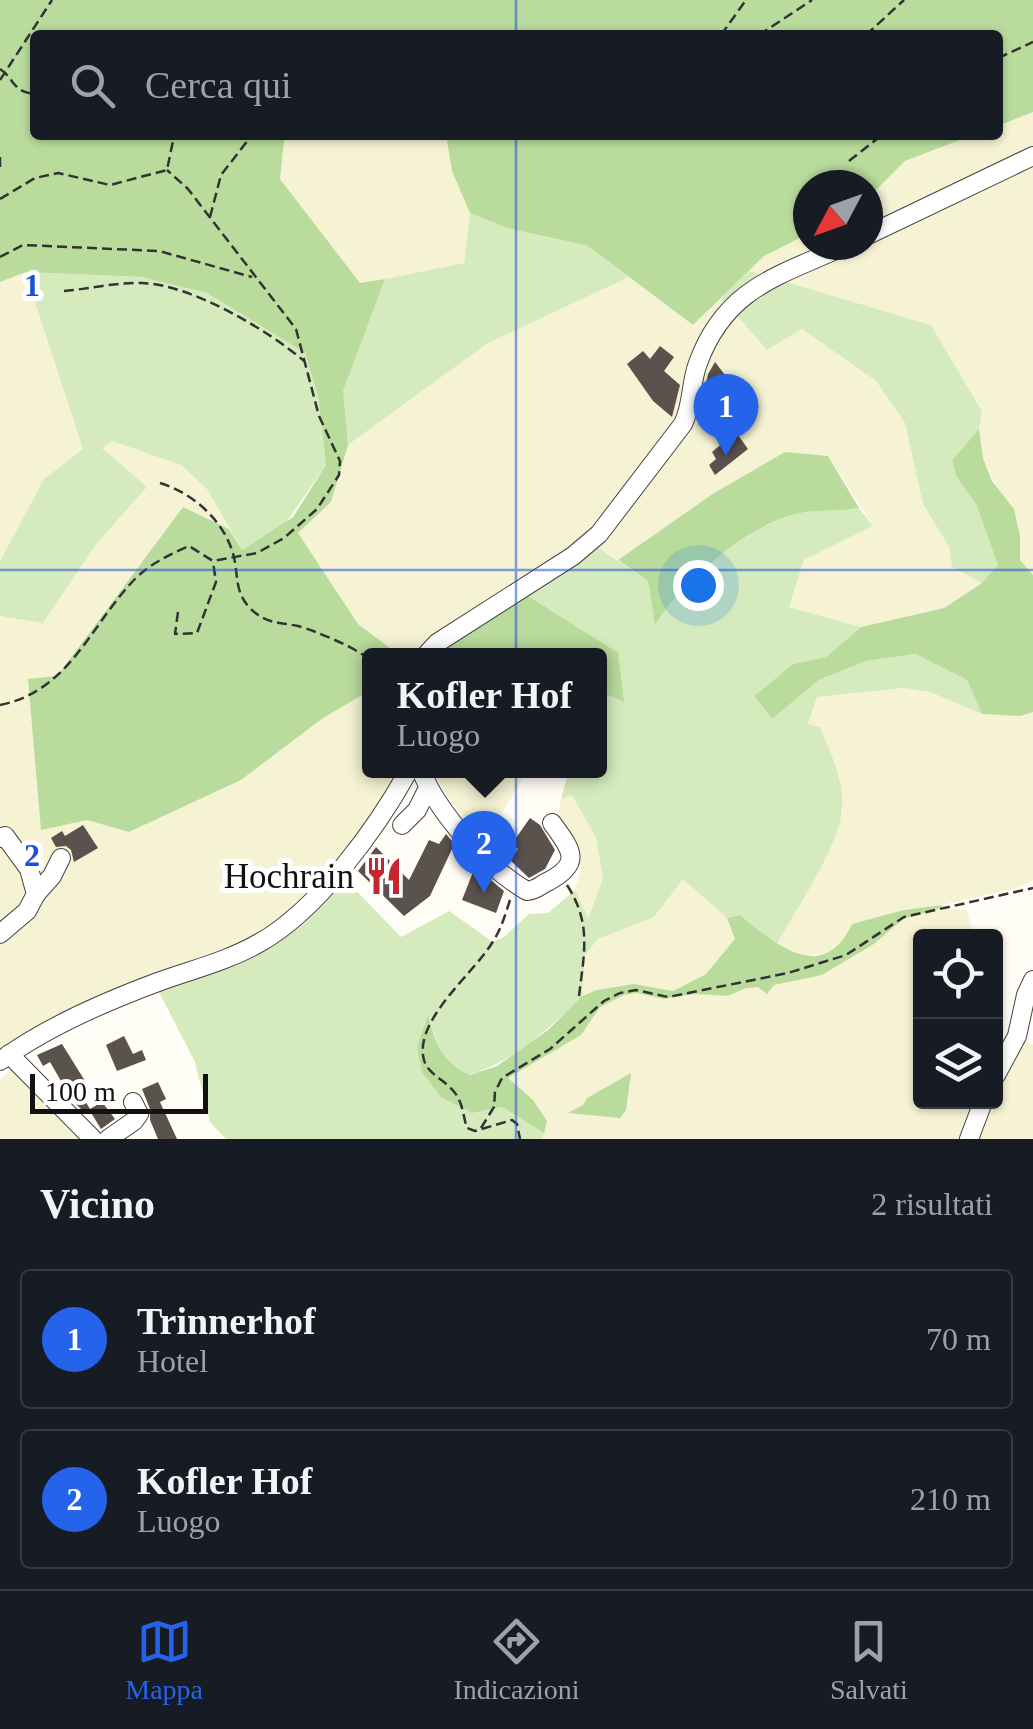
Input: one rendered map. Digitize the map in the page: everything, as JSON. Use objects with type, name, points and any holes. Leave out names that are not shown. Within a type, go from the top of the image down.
[{"type":"street","points":[[883,228],[1033,156]]},
{"type":"street","points":[[433,648],[600,534],[683,424],[698,364],[725,311],[752,289],[815,260]]},
{"type":"street","points":[[94,1139],[5,1058],[98,1006],[257,945],[289,923],[338,870],[404,778]]},
{"type":"street","points":[[402,825],[417,810],[424,779]]},
{"type":"street","points":[[424,779],[477,850],[527,891],[560,876],[570,866],[571,853],[552,823]]},
{"type":"street","points":[[2,834],[29,869],[36,894]]},
{"type":"street","points":[[0,934],[27,911],[61,858]]},
{"type":"street","points":[[1003,1062],[1017,1036],[1033,980]]},
{"type":"street","points":[[108,1139],[139,1114],[134,1102]]},
{"type":"street","points":[[970,1139],[981,1109]]},
{"type":"path","points":[[32,30],[52,0]]},
{"type":"path","points":[[725,30],[746,0]]},
{"type":"path","points":[[767,30],[812,0]]},
{"type":"path","points":[[871,30],[904,0]]},
{"type":"path","points":[[0,80],[30,34]]},
{"type":"path","points":[[1003,56],[1033,42]]},
{"type":"path","points":[[0,68],[11,84],[30,94]]},
{"type":"path","points":[[167,170],[171,140]]},
{"type":"path","points":[[210,219],[222,175],[248,140]]},
{"type":"path","points":[[849,162],[876,140]]},
{"type":"path","points":[[0,158],[0,172]]},
{"type":"path","points":[[0,705],[28,697],[82,650],[134,580],[158,560],[189,546],[213,561],[256,553],[284,538],[318,509],[339,475],[340,461],[319,416],[296,329],[188,189],[167,170]]},
{"type":"path","points":[[0,199],[34,178],[58,173],[110,185],[167,170]]},
{"type":"path","points":[[0,257],[23,246],[160,251],[254,277]]},
{"type":"path","points":[[64,292],[144,283],[205,298],[305,362]]},
{"type":"path","points":[[160,482],[182,489],[215,519],[234,558],[238,588],[245,603],[259,617],[275,625],[298,626],[362,656]]},
{"type":"path","points":[[178,612],[175,634],[198,633],[216,582],[213,561]]},
{"type":"path","points":[[560,876],[574,897],[586,932],[579,996]]},
{"type":"path","points":[[516,885],[492,944],[443,1003],[423,1044],[423,1058],[430,1072],[457,1094],[468,1128],[478,1130],[512,1120],[517,1124],[520,1139]]},
{"type":"path","points":[[476,1139],[494,1107],[495,1092],[502,1078],[550,1048],[620,993],[636,990],[668,997],[788,973],[846,955],[904,916],[1033,888]]},
{"type":"shaded area","points":[[1033,112],[1033,575],[1020,560],[1020,536],[983,458],[979,429],[982,410],[931,325],[749,271],[764,256],[793,242],[793,260],[883,260],[883,183],[905,161],[960,140],[1003,140],[1003,124]]},
{"type":"shaded area","points":[[284,140],[447,140],[452,171],[470,213],[464,263],[360,284],[280,179]]},
{"type":"shaded area","points":[[25,272],[83,449],[44,479],[0,561],[0,282]]},
{"type":"shaded area","points":[[629,277],[693,325],[721,298],[767,350],[802,329],[876,381],[905,423],[923,504],[949,547],[952,567],[982,583],[944,608],[861,627],[789,607],[804,560],[873,526],[828,456],[714,493],[618,560],[593,544],[437,648],[390,648],[358,624],[298,533],[331,502],[348,445],[488,343]]},
{"type":"shaded area","points":[[112,441],[181,465],[207,488],[229,529],[183,507],[56,676],[87,820],[129,832],[241,780],[323,718],[362,695],[362,778],[401,778],[333,865],[299,919],[152,980],[0,1059],[0,616],[43,623],[97,543],[147,487],[101,447]]},
{"type":"shaded area","points":[[904,688],[930,692],[982,714],[1019,716],[1033,712],[1033,880],[1019,887],[942,905],[904,910],[828,953],[805,956],[776,945],[830,847],[843,812],[839,775],[820,727],[808,725],[817,697]]},
{"type":"shaded area","points":[[437,778],[524,778],[496,822],[476,829],[450,801]]},
{"type":"shaded area","points":[[572,794],[596,838],[603,878],[587,919],[575,890],[581,869],[576,850],[556,821],[561,799]]},
{"type":"shaded area","points":[[683,878],[727,918],[736,939],[706,974],[673,991],[634,984],[582,996],[585,955],[598,939],[654,917]]},
{"type":"shaded area","points":[[941,908],[967,910],[972,929],[913,929],[913,1109],[1003,1109],[1003,1062],[1017,1036],[1033,1045],[1033,1139],[541,1139],[547,1120],[508,1078],[581,1035],[600,1006],[624,995],[637,993],[664,999],[694,994],[728,996],[745,988],[822,975],[874,944],[903,919]]},
{"type":"shaded area","points":[[13,1068],[81,1139],[0,1139],[0,1079]]},
{"type":"green space","points":[[0,0],[1033,0],[1033,112],[1003,124],[1003,30],[30,30],[30,140],[284,140],[280,179],[360,283],[385,279],[343,391],[348,445],[331,502],[298,533],[358,624],[390,648],[362,648],[362,695],[323,718],[241,780],[129,832],[87,820],[41,830],[28,679],[57,676],[183,507],[229,529],[242,550],[293,517],[326,465],[318,396],[305,353],[207,293],[142,277],[26,272],[0,282]]},
{"type":"green space","points":[[447,140],[960,140],[905,161],[883,183],[883,170],[793,170],[793,242],[764,256],[693,325],[588,246],[507,228],[470,213],[452,171]]},
{"type":"green space","points":[[470,213],[507,228],[588,246],[629,277],[488,343],[348,445],[342,391],[385,279],[464,263]]},
{"type":"green space","points":[[749,271],[931,325],[982,411],[979,429],[952,460],[956,476],[977,506],[999,565],[982,583],[952,567],[949,547],[923,504],[905,423],[876,381],[802,329],[767,350],[721,298]]},
{"type":"green space","points":[[25,272],[142,277],[207,293],[305,353],[318,396],[326,465],[287,521],[242,550],[207,489],[181,465],[112,441],[102,448],[147,487],[97,543],[43,623],[0,616],[0,561],[44,479],[83,449]]},
{"type":"green space","points":[[979,429],[983,458],[992,481],[1014,509],[1020,560],[1033,575],[1033,712],[1020,716],[982,714],[967,680],[915,654],[866,661],[819,680],[772,719],[754,696],[793,664],[826,657],[861,627],[944,608],[982,583],[998,565],[977,506],[956,476],[952,460]]},
{"type":"green space","points":[[785,452],[828,456],[859,508],[796,514],[757,530],[716,558],[680,592],[655,625],[648,581],[618,560],[714,493]]},
{"type":"green space","points":[[859,508],[873,526],[804,560],[789,607],[861,627],[826,657],[793,664],[754,696],[772,719],[819,680],[866,661],[915,654],[967,680],[982,714],[930,692],[904,688],[817,697],[808,724],[820,727],[833,757],[842,810],[825,860],[776,945],[740,915],[727,918],[683,879],[654,917],[598,939],[585,955],[582,996],[543,1032],[501,1061],[469,1075],[459,1069],[441,1051],[428,1017],[417,1048],[473,1113],[502,1107],[544,1133],[541,1139],[226,1139],[210,1122],[195,1062],[158,990],[243,954],[341,875],[401,937],[449,911],[493,942],[529,914],[548,913],[575,890],[588,918],[603,878],[596,838],[572,795],[561,799],[567,778],[607,778],[607,694],[622,701],[618,654],[522,592],[593,544],[648,581],[655,623],[698,574],[738,543],[778,520],[811,512]]},
{"type":"green space","points":[[522,592],[618,653],[624,702],[607,695],[607,648],[438,648]]},
{"type":"green space","points":[[942,905],[903,919],[874,944],[822,975],[774,985],[767,994],[758,987],[728,996],[694,994],[664,999],[637,993],[600,1007],[581,1035],[508,1078],[533,1100],[547,1121],[544,1133],[502,1107],[473,1113],[441,1097],[422,1072],[417,1047],[428,1015],[441,1051],[452,1064],[470,1075],[497,1066],[548,1030],[582,996],[634,984],[673,991],[706,974],[735,939],[727,918],[740,915],[783,947],[813,956],[827,953],[840,943],[852,924]]},
{"type":"green space","points":[[631,1073],[626,1110],[620,1118],[568,1113],[583,1105],[587,1098]]},
{"type":"building","points":[[660,346],[674,357],[664,371],[680,385],[672,417],[653,401],[627,364],[643,351],[650,359]]},
{"type":"building","points":[[715,362],[740,410],[728,420],[714,403],[707,409],[702,404],[708,374]]},
{"type":"building","points":[[736,432],[748,449],[715,475],[709,465],[716,459],[712,452]]},
{"type":"building","points":[[530,818],[540,825],[555,850],[545,869],[529,878],[510,860],[518,849],[511,845]]},
{"type":"building","points":[[83,825],[98,848],[74,862],[71,850],[56,847],[51,838],[62,831],[65,836]]},
{"type":"building","name":"Hochrain","points":[[446,834],[457,847],[455,851],[452,849],[430,896],[404,916],[358,871],[376,847],[409,880],[429,840],[439,844]]},
{"type":"building","points":[[475,867],[504,891],[496,913],[462,900]]},
{"type":"building","points":[[124,1036],[133,1054],[142,1050],[146,1060],[117,1071],[106,1045]]},
{"type":"building","points":[[62,1044],[90,1089],[81,1094],[90,1109],[102,1102],[115,1119],[101,1129],[90,1111],[85,1113],[72,1100],[50,1062],[43,1066],[37,1055]]},
{"type":"building","points":[[158,1082],[166,1099],[160,1102],[177,1139],[158,1139],[150,1120],[142,1089]]},
{"type":"place","name":"Trinnerhof","points":[[726,456]]},
{"type":"place","name":"Hochrain","points":[[384,876]]},
{"type":"place","name":"Kofler Hof","points":[[484,893]]}]
